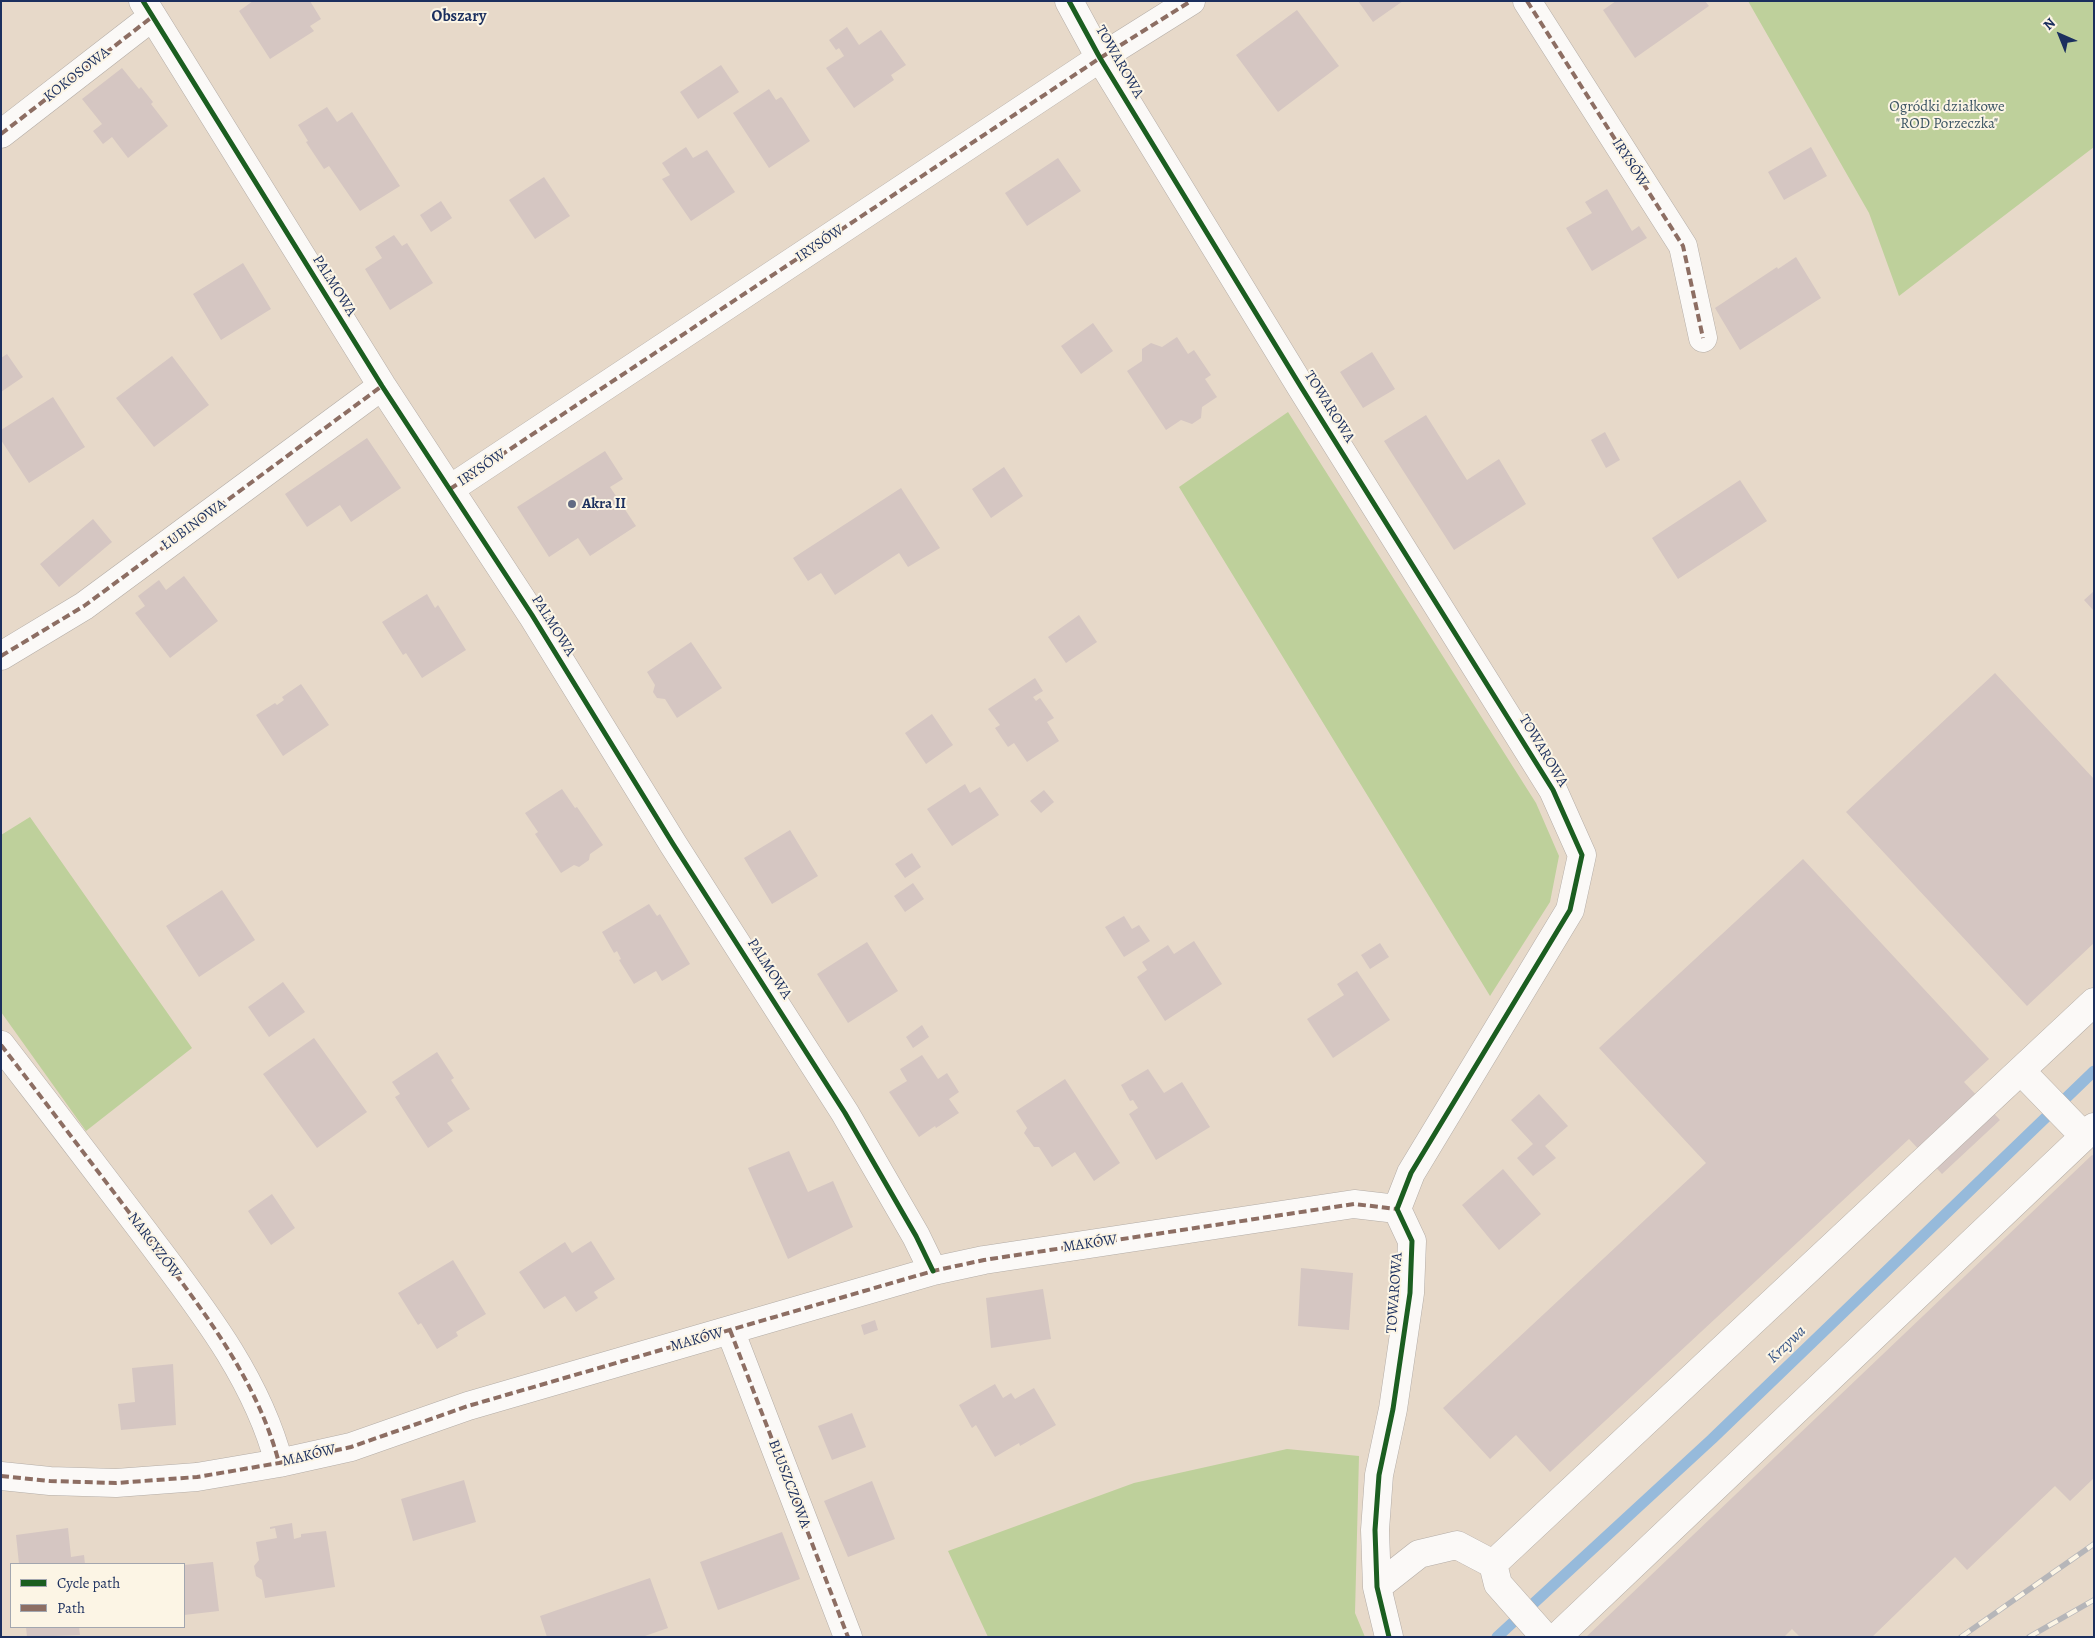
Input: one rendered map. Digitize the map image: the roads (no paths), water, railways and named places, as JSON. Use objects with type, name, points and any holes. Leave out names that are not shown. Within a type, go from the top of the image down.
[{"type":"street","name":"TOWAROWA","points":[[1069,1],[1100,58],[1301,387],[1553,790],[1582,855],[1570,910],[1411,1173],[1397,1209],[1412,1241],[1410,1293],[1393,1409],[1379,1475],[1375,1530],[1377,1587],[1390,1637]]},
{"type":"street","name":"IRYSÓW","points":[[450,489],[1100,58],[1191,1]]},
{"type":"street","name":"IRYSÓW","points":[[1527,1],[1683,246],[1703,338]]},
{"type":"street","name":"KOKOSOWA","points":[[1,134],[148,9]]},
{"type":"street","name":"PALMOWA","points":[[148,9],[382,386],[532,616],[673,844],[845,1112],[916,1236],[933,1271]]},
{"type":"street","name":"ŁUBINOWA","points":[[1,656],[84,606],[382,386]]},
{"type":"street","points":[[1496,1574],[2029,1079],[2094,1002]]},
{"type":"street","name":"NARCYZÓW","points":[[1,1044],[215,1327],[254,1395],[273,1441],[279,1463]]},
{"type":"street","points":[[1377,1587],[1419,1554],[1457,1545],[1496,1574],[1546,1634],[2089,1131],[2064,1115],[2029,1079]]},
{"type":"street","name":"MAKÓW","points":[[1,1476],[50,1481],[116,1482],[197,1477],[279,1463],[351,1447],[468,1406],[593,1368],[933,1271],[984,1260],[1354,1204],[1397,1209]]},
{"type":"street","name":"BLUSZCZOWA","points":[[730,1330],[848,1637]]},
{"type":"waterway","name":"Krzywa","points":[[1497,1637],[1712,1439],[2094,1071]]},
{"type":"railway","points":[[1961,1637],[2094,1544]]},
{"type":"railway","points":[[2029,1637],[2094,1600]]},
{"type":"place","name":"Akra II","points":[[572,504]]},
{"type":"district","name":"Obszary","points":[[459,17]]},
{"type":"park label","name":"Ogródki działkowe \"ROD Porzeczka\"","points":[[1947,116]]}]
